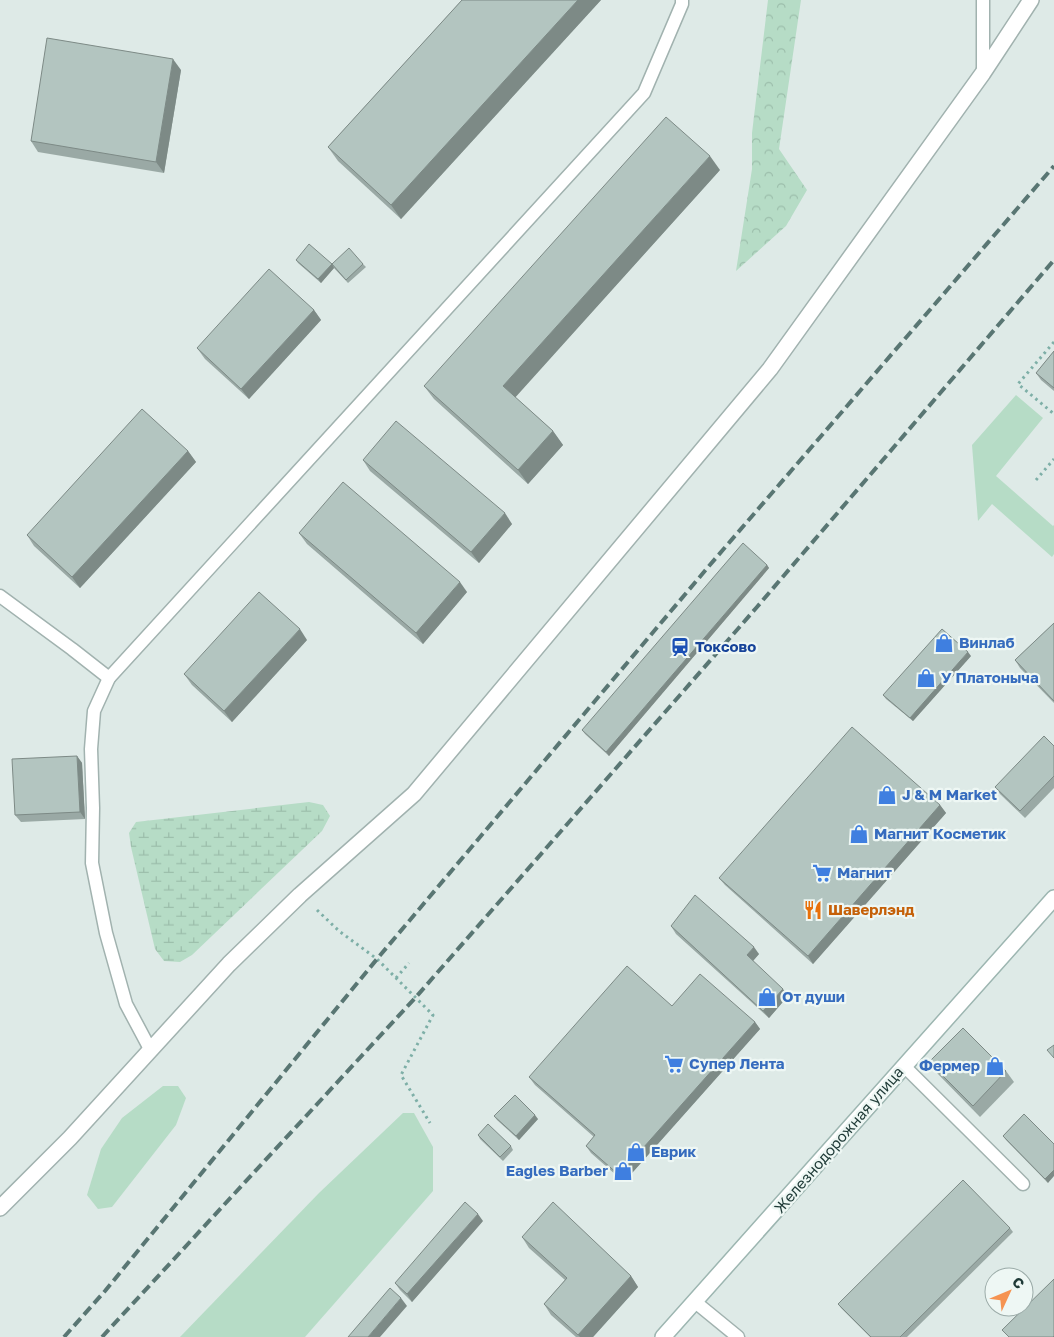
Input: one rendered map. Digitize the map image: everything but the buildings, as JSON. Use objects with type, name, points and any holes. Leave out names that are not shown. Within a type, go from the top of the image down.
[{"type":"street","points":[[0,1208],[70,1138],[230,964],[300,895],[414,794],[770,369],[983,73],[1031,0]]},
{"type":"street","name":"Железнодорожная улица","points":[[664,1337],[1054,898]]},
{"type":"lane","points":[[150,1049],[126,1004],[106,933],[92,862],[91,749],[94,712],[109,678],[644,93],[682,4],[682,0]]},
{"type":"lane","points":[[983,0],[983,73]]},
{"type":"lane","points":[[0,596],[72,648],[109,678]]},
{"type":"lane","points":[[904,1066],[1023,1184]]},
{"type":"lane","points":[[694,1301],[738,1337]]},
{"type":"path","points":[[1054,342],[1018,384],[1054,414]]},
{"type":"path","points":[[1036,480],[1054,459]]},
{"type":"path","points":[[300,895],[339,931],[376,959],[433,1015],[401,1075],[430,1123]]},
{"type":"path","points":[[396,978],[409,963]]},
{"type":"green space","points":[[768,0],[801,0],[779,149],[807,190],[786,226],[736,271],[752,169],[752,133]]},
{"type":"green space","points":[[1016,395],[1043,418],[996,476],[1054,525],[1054,554],[1052,557],[992,504],[978,521],[972,445]]},
{"type":"green space","points":[[309,802],[323,805],[330,816],[322,831],[192,955],[180,962],[164,961],[155,949],[131,847],[129,833],[136,822]]},
{"type":"green space","points":[[163,1086],[178,1086],[186,1098],[176,1125],[112,1207],[98,1209],[87,1195],[101,1149],[122,1118]]},
{"type":"green space","points":[[403,1113],[414,1113],[433,1147],[433,1191],[305,1337],[180,1337],[319,1193]]},
{"type":"railway","points":[[64,1337],[105,1291],[377,959],[709,566],[1054,166]]},
{"type":"railway","points":[[102,1337],[416,997],[757,607],[1054,260]]},
{"type":"place","name":"Винлаб","points":[[944,643]]},
{"type":"place","name":"Токсово","points":[[680,647]]},
{"type":"place","name":"У Платоныча","points":[[926,678]]},
{"type":"place","name":"J & M Market","points":[[887,795]]},
{"type":"place","name":"Магнит Косметик","points":[[859,834]]},
{"type":"place","name":"Магнит","points":[[822,873]]},
{"type":"place","name":"Шаверлэнд","points":[[813,910]]},
{"type":"place","name":"От души","points":[[767,997]]},
{"type":"place","name":"Супер Лента","points":[[674,1064]]},
{"type":"place","name":"Фермер","points":[[995,1066]]},
{"type":"place","name":"Еврик","points":[[636,1152]]},
{"type":"place","name":"Eagles Barber","points":[[623,1171]]}]
